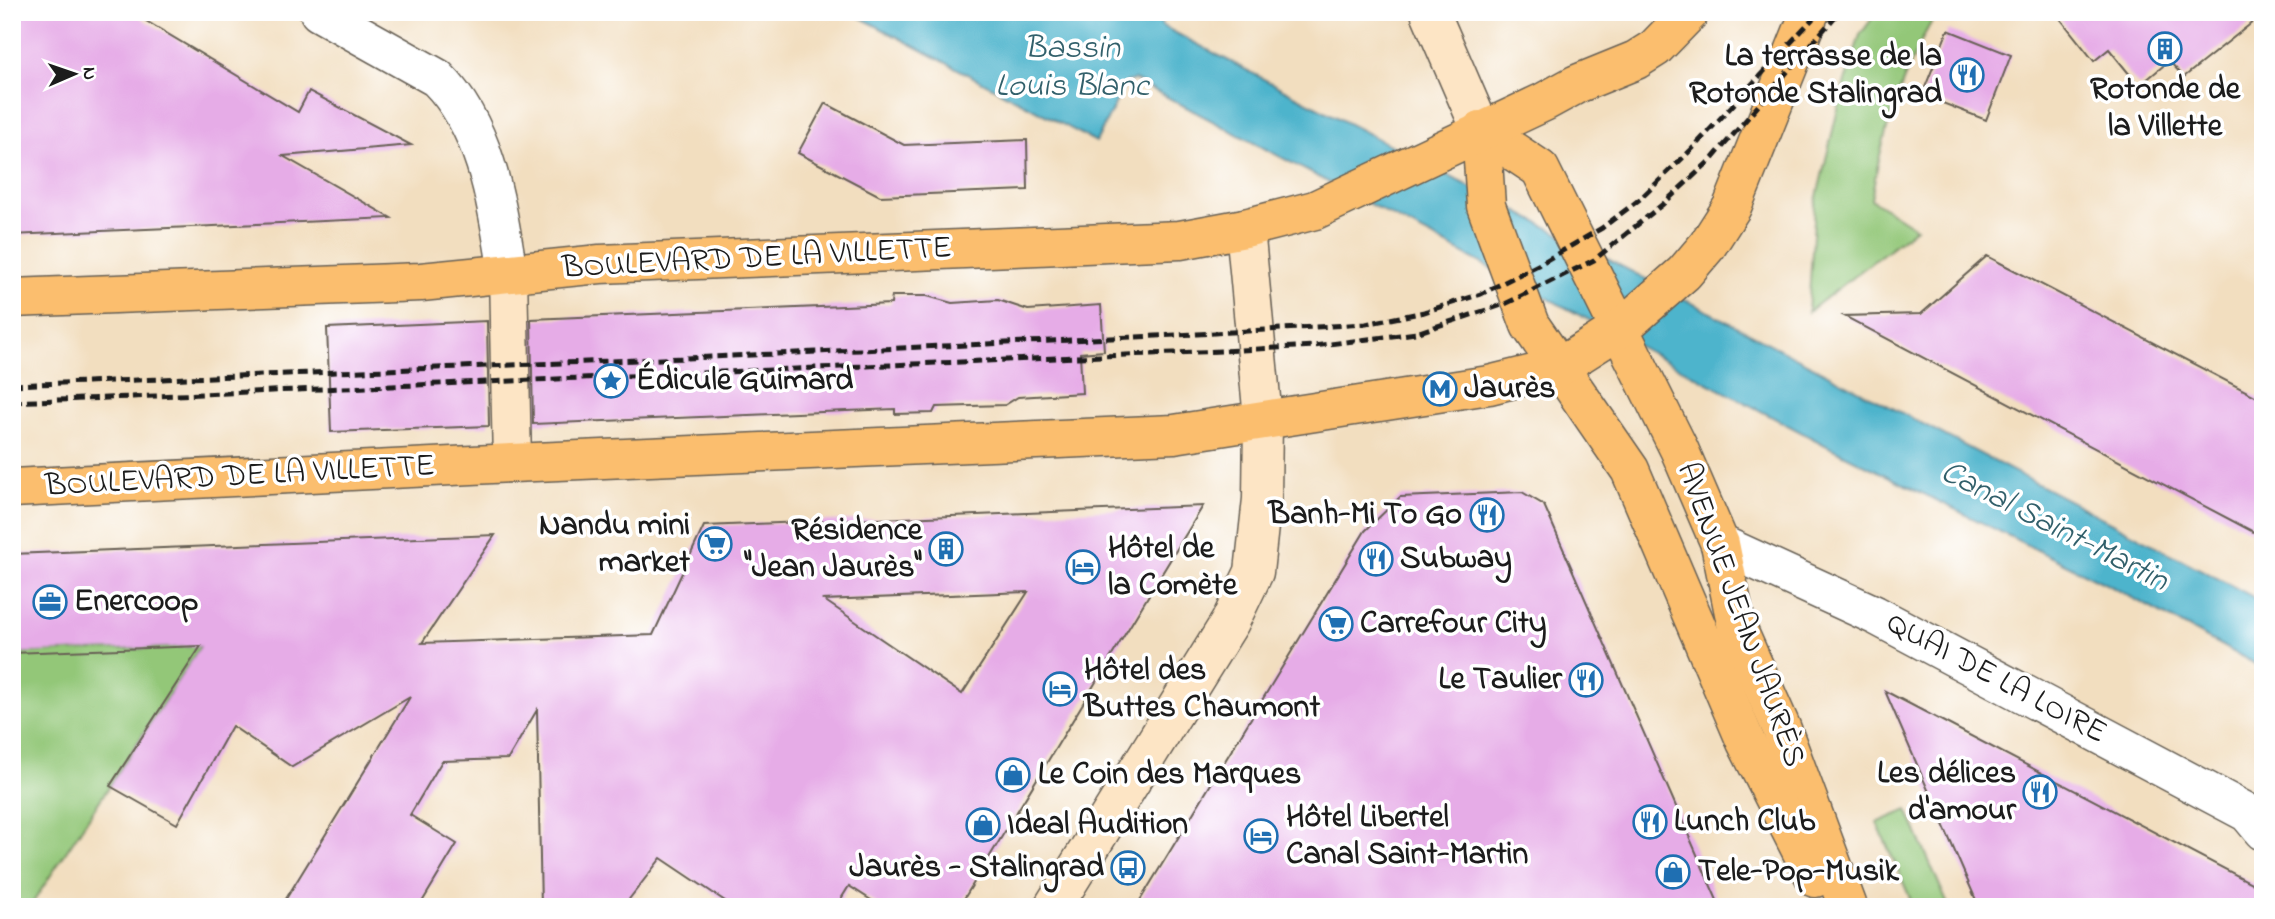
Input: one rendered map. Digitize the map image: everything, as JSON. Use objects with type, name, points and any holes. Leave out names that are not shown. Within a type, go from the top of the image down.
[{"type":"main road","points":[[1430,12],[1481,130]]},
{"type":"main road","name":"BOULEVARD DE LA VILLETTE","points":[[12,299],[421,282],[600,264],[1157,242],[1245,229],[1315,210],[1577,84],[1636,60],[1655,48],[1690,12]]},
{"type":"main road","name":"BOULEVARD DE LA VILLETTE","points":[[12,488],[1174,434],[1489,385],[1558,368],[1620,328],[1684,273],[1707,246],[1732,207],[1810,12]]},
{"type":"main road","name":"AVENUE JEAN JAURÈS","points":[[1481,130],[1540,169],[1694,482],[1720,544],[1737,628],[1781,727],[1848,907]]},
{"type":"main road","name":"AVENUE JEAN JAURÈS","points":[[1481,130],[1486,206],[1530,325],[1630,470],[1746,742],[1829,907]]},
{"type":"main road","points":[[1053,907],[1230,622],[1254,572],[1262,499],[1263,419],[1245,229]]},
{"type":"main road","points":[[508,273],[512,463]]},
{"type":"street","points":[[319,12],[437,78],[448,90],[479,142],[498,212],[508,273]]},
{"type":"street","name":"QUAI DE LA LOIRE","points":[[1720,544],[1903,630],[2248,813],[2263,831]]},
{"type":"green space","points":[[1877,12],[1937,12],[1914,56],[1895,103],[1881,150],[1871,199],[1916,228],[1808,312],[1815,205],[1843,88],[1860,35]]},
{"type":"green space","points":[[201,646],[30,907],[12,907],[12,653]]},
{"type":"green space","points":[[1907,810],[1949,907],[1914,907],[1877,823]]},
{"type":"water","points":[[850,12],[1163,12],[1160,19],[1162,26],[2263,602],[2263,668],[2112,587],[1829,447],[1135,80],[1126,82],[1096,142]]},
{"type":"building","points":[[12,12],[131,12],[298,112],[309,91],[411,145],[283,156],[391,218],[12,235]]},
{"type":"building","name":"Rotonde de la Villette","points":[[2055,12],[2263,14],[2184,77],[2169,61],[2139,86],[2109,49],[2094,61]]},
{"type":"building","name":"La terrasse de la Rotonde Stalingrad","points":[[1948,30],[2011,55],[1986,120],[1922,95]]},
{"type":"building","points":[[825,103],[904,145],[1027,140],[1028,190],[880,196],[798,153]]},
{"type":"building","points":[[1987,256],[2263,400],[2263,537],[1844,316],[1921,314]]},
{"type":"building","points":[[892,296],[927,296],[952,303],[998,300],[1028,310],[1101,305],[1104,351],[1080,353],[1082,393],[1018,397],[1005,405],[936,407],[933,413],[895,414],[895,409],[533,424],[531,319],[891,304]]},
{"type":"building","points":[[487,321],[489,426],[331,432],[327,328]]},
{"type":"building","points":[[1522,492],[1544,505],[1720,907],[1136,907],[1365,531],[1400,497]]},
{"type":"building","points":[[1203,506],[959,907],[882,907],[849,886],[836,907],[734,907],[661,858],[623,907],[541,907],[537,710],[508,759],[442,761],[410,815],[457,844],[419,907],[281,907],[410,697],[292,767],[232,726],[177,824],[110,786],[201,646],[12,653],[12,554],[495,535],[422,643],[653,635],[704,526]],"holes":[[[1028,592],[962,694],[824,600]]]},
{"type":"building","points":[[1885,691],[2263,889],[2263,907],[1979,907]]},
{"type":"railway","points":[[12,385],[711,357],[1366,324],[1424,312],[1481,294],[1602,228],[1640,199],[1692,149],[1819,12]]},
{"type":"railway","points":[[12,402],[1221,351],[1314,346],[1416,333],[1505,304],[1594,260],[1663,204],[1713,158],[1839,12]]},
{"type":"place","name":"Rotonde de la Villette","points":[[2165,49]]},
{"type":"place","name":"La terrasse de la Rotonde Stalingrad","points":[[1967,75]]},
{"type":"place","name":"Édicule Guimard","points":[[611,381]]},
{"type":"place","name":"Jaurès","points":[[1440,389]]},
{"type":"place","name":"Banh-Mi To Go","points":[[1487,515]]},
{"type":"place","name":"Nandu mini market","points":[[715,544]]},
{"type":"place","name":"Résidence \"Jean Jaurès\"","points":[[946,549]]},
{"type":"place","name":"Subway","points":[[1376,559]]},
{"type":"place","name":"Hôtel de la Comète","points":[[1083,567]]},
{"type":"place","name":"Enercoop","points":[[50,602]]},
{"type":"place","name":"Carrefour City","points":[[1336,624]]},
{"type":"place","name":"Le Taulier","points":[[1586,680]]},
{"type":"place","name":"Hôtel des Buttes Chaumont","points":[[1060,689]]},
{"type":"place","name":"Le Coin des Marques","points":[[1013,775]]},
{"type":"place","name":"Les délices d'amour","points":[[2040,792]]},
{"type":"place","name":"Lunch Club","points":[[1650,822]]},
{"type":"place","name":"Ideal Audition","points":[[983,825]]},
{"type":"place","name":"Hôtel Libertel Canal Saint-Martin","points":[[1261,836]]},
{"type":"place","name":"Jaurès - Stalingrad","points":[[1128,868]]},
{"type":"place","name":"Tele-Pop-Musik","points":[[1673,872]]},
{"type":"water label","name":"Bassin Louis Blanc","points":[[1072,68]]},
{"type":"water label","name":"Canal Saint-Martin","points":[[2054,527]]}]
